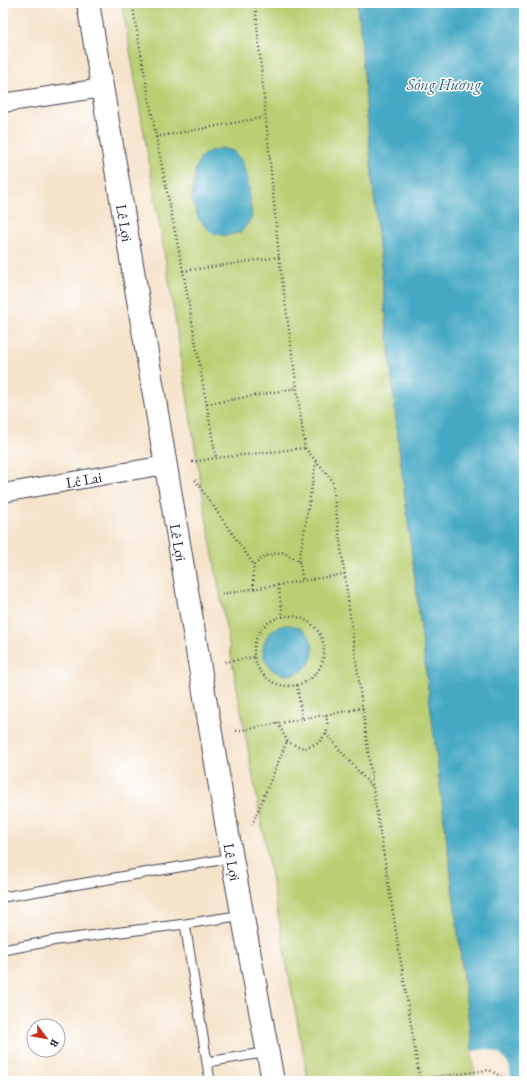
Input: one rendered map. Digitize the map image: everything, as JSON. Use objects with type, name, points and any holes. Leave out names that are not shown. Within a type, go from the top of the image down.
[{"type":"main road","name":"Lê Lợi","points":[[88,3],[232,858],[273,1081]]},
{"type":"street","points":[[3,103],[102,88]]},
{"type":"street","name":"Lê Lai","points":[[3,493],[165,465]]},
{"type":"lane","points":[[3,897],[232,858]]},
{"type":"lane","points":[[3,950],[57,940],[243,915]]},
{"type":"lane","points":[[185,924],[210,1081]]},
{"type":"lane","points":[[208,1062],[268,1052]]},
{"type":"path","points":[[132,3],[156,137],[183,271],[216,458]]},
{"type":"path","points":[[254,3],[279,257],[305,448],[332,480],[373,788],[419,1080]]},
{"type":"path","points":[[156,137],[266,117]]},
{"type":"path","points":[[183,271],[279,257]]},
{"type":"path","points":[[206,404],[297,388]]},
{"type":"path","points":[[192,462],[305,448]]},
{"type":"path","points":[[303,581],[299,561],[316,461]]},
{"type":"path","points":[[195,480],[254,565]]},
{"type":"path","points":[[254,589],[254,565],[265,556],[282,552],[299,561]]},
{"type":"path","points":[[222,594],[345,574]]},
{"type":"path","points":[[278,585],[283,617]]},
{"type":"path","points":[[289,616],[301,618],[311,623],[319,631],[323,641],[325,652],[320,668],[308,681],[297,686],[276,684],[266,678],[258,668],[254,656],[254,644],[259,633],[267,624],[277,618],[283,617],[289,616]]},
{"type":"path","points":[[225,662],[254,656]]},
{"type":"path","points":[[297,686],[302,719]]},
{"type":"path","points":[[236,731],[363,708]]},
{"type":"path","points":[[278,723],[286,741],[304,748],[318,743],[326,734],[328,728],[326,714]]},
{"type":"path","points":[[326,734],[373,788]]},
{"type":"path","points":[[252,825],[286,741]]},
{"type":"path","points":[[403,1081],[489,1070],[506,1079],[506,1081]]},
{"type":"green space","points":[[122,3],[358,3],[371,164],[399,448],[476,1081],[308,1081],[206,517],[170,287]]},
{"type":"water","name":"Sông Hương","points":[[358,3],[524,3],[524,1081],[476,1081],[399,448],[371,164]]},
{"type":"water","points":[[221,148],[233,151],[242,161],[248,179],[252,218],[241,232],[226,236],[212,233],[199,220],[192,199],[195,171],[200,158],[208,152]]},
{"type":"water","points":[[288,625],[297,627],[306,632],[311,641],[313,650],[311,659],[306,668],[297,673],[288,675],[279,673],[270,668],[265,659],[263,650],[265,641],[270,632],[279,627]]},
{"type":"pier","points":[[488,1049],[499,1053],[509,1065],[512,1081],[497,1081],[493,1079],[476,1081],[472,1051]]}]
